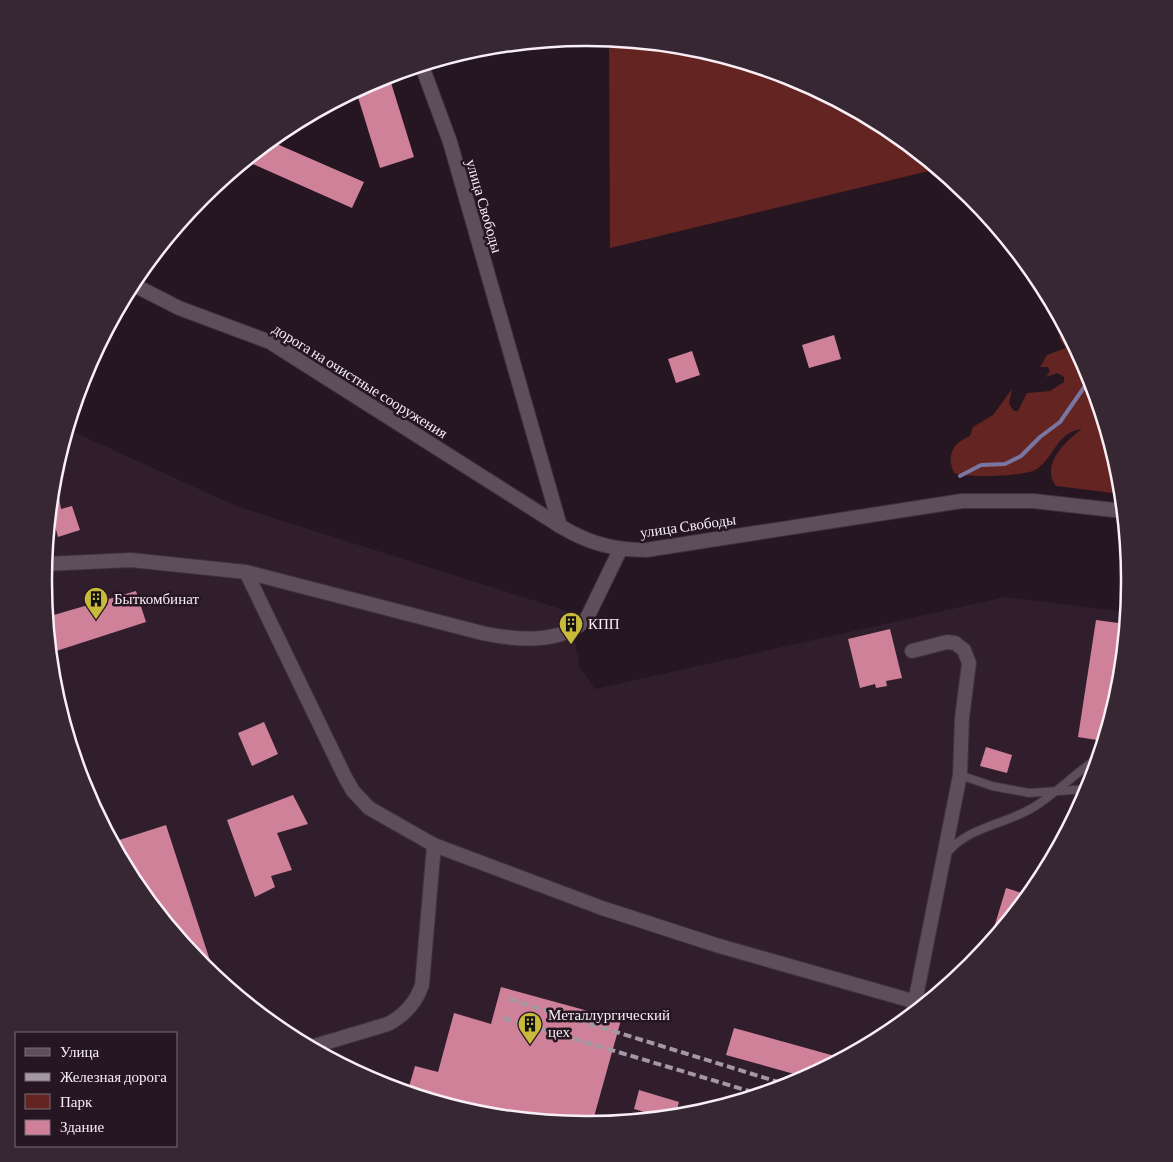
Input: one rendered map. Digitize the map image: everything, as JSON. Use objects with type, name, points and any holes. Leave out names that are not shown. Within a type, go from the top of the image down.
[{"type":"street","name":"улица Свободы","points":[[424,72],[450,142],[560,526],[591,542],[620,550],[646,550],[962,501],[1033,501],[1117,509]]},
{"type":"street","points":[[144,281],[179,308]]},
{"type":"street","name":"дорога на очистные сооружения","points":[[140,288],[179,308],[270,342],[560,526]]},
{"type":"street","points":[[52,564],[131,560],[246,572],[482,633],[520,639],[561,633],[583,623],[620,550]]},
{"type":"street","points":[[246,572],[354,791],[361,801],[379,815],[434,845],[628,917],[911,1006]]},
{"type":"street","points":[[912,651],[947,642],[960,645],[967,655],[969,663],[962,718],[960,775],[916,1002]]},
{"type":"street","points":[[320,1044],[388,1024],[398,1018],[414,1002],[422,985],[434,845]]},
{"type":"lane","points":[[946,854],[956,842],[968,834],[1021,814],[1059,790],[1088,766]]},
{"type":"lane","points":[[960,775],[992,786],[1029,792],[1079,789]]},
{"type":"shaded area","points":[[73,432],[236,506],[567,611],[579,661],[577,663],[595,689],[1006,597],[1120,611],[1120,616],[1117,651],[1111,685],[1093,753],[1081,786],[1050,848],[1011,907],[989,934],[939,983],[884,1026],[823,1061],[791,1075],[725,1098],[656,1111],[621,1115],[552,1115],[517,1111],[448,1098],[382,1075],[350,1061],[289,1026],[261,1005],[234,983],[184,934],[162,907],[123,848],[92,786],[80,753],[62,685],[56,651],[52,581],[53,546],[56,511],[62,477]]},
{"type":"green space","points":[[609,47],[656,51],[725,64],[791,87],[823,101],[884,136],[929,171],[610,248]]},
{"type":"green space","points":[[1060,333],[1081,376],[1093,409],[1103,443],[1114,493],[1056,486],[1052,478],[1051,470],[1057,454],[1082,429],[1067,434],[1043,464],[1030,472],[995,476],[970,476],[954,473],[951,455],[955,446],[970,436],[973,427],[993,415],[1012,389],[1009,404],[1014,411],[1018,411],[1027,393],[1050,391],[1064,382],[1064,377],[1057,373],[1046,377],[1050,371],[1048,367],[1040,367],[1047,355],[1066,348],[1059,338]]},
{"type":"building","points":[[391,84],[414,157],[380,168],[358,97]]},
{"type":"building","points":[[278,144],[364,182],[352,208],[253,164]]},
{"type":"building","points":[[834,335],[841,359],[809,368],[802,345]]},
{"type":"building","points":[[692,351],[700,375],[676,383],[668,359]]},
{"type":"building","points":[[59,496],[61,509],[72,506],[80,530],[58,537],[55,525]]},
{"type":"building","name":"Быткомбинат","points":[[136,591],[146,622],[56,651],[53,615]]},
{"type":"building","points":[[1096,620],[1119,623],[1111,685],[1097,740],[1078,737]]},
{"type":"building","points":[[890,629],[902,678],[886,681],[887,686],[876,688],[875,684],[860,688],[848,639]]},
{"type":"building","points":[[264,722],[278,754],[252,766],[238,733]]},
{"type":"building","points":[[986,747],[1012,755],[1007,773],[980,766]]},
{"type":"building","points":[[293,795],[308,824],[277,833],[292,870],[271,876],[275,887],[255,897],[227,820]]},
{"type":"building","points":[[166,825],[210,961],[184,934],[162,907],[119,840]]},
{"type":"building","points":[[1006,888],[1021,893],[1011,907],[994,928]]},
{"type":"building","name":"Металлургический цех","points":[[501,987],[621,1020],[594,1116],[552,1115],[517,1111],[448,1098],[409,1085],[415,1066],[438,1072],[454,1013],[491,1024]]},
{"type":"building","points":[[734,1028],[833,1056],[794,1074],[726,1055]]},
{"type":"building","points":[[639,1090],[679,1102],[677,1107],[656,1111],[645,1112],[634,1109]]},
{"type":"waterway","points":[[960,476],[981,465],[1005,464],[1021,456],[1040,437],[1060,422],[1085,386]]},
{"type":"railway","points":[[509,999],[775,1081]]},
{"type":"railway","points":[[504,1018],[747,1091]]},
{"type":"place","name":"Быткомбинат","points":[[96,620]]},
{"type":"place","name":"КПП","points":[[571,645]]},
{"type":"place","name":"Металлургический цех","points":[[530,1045]]}]
